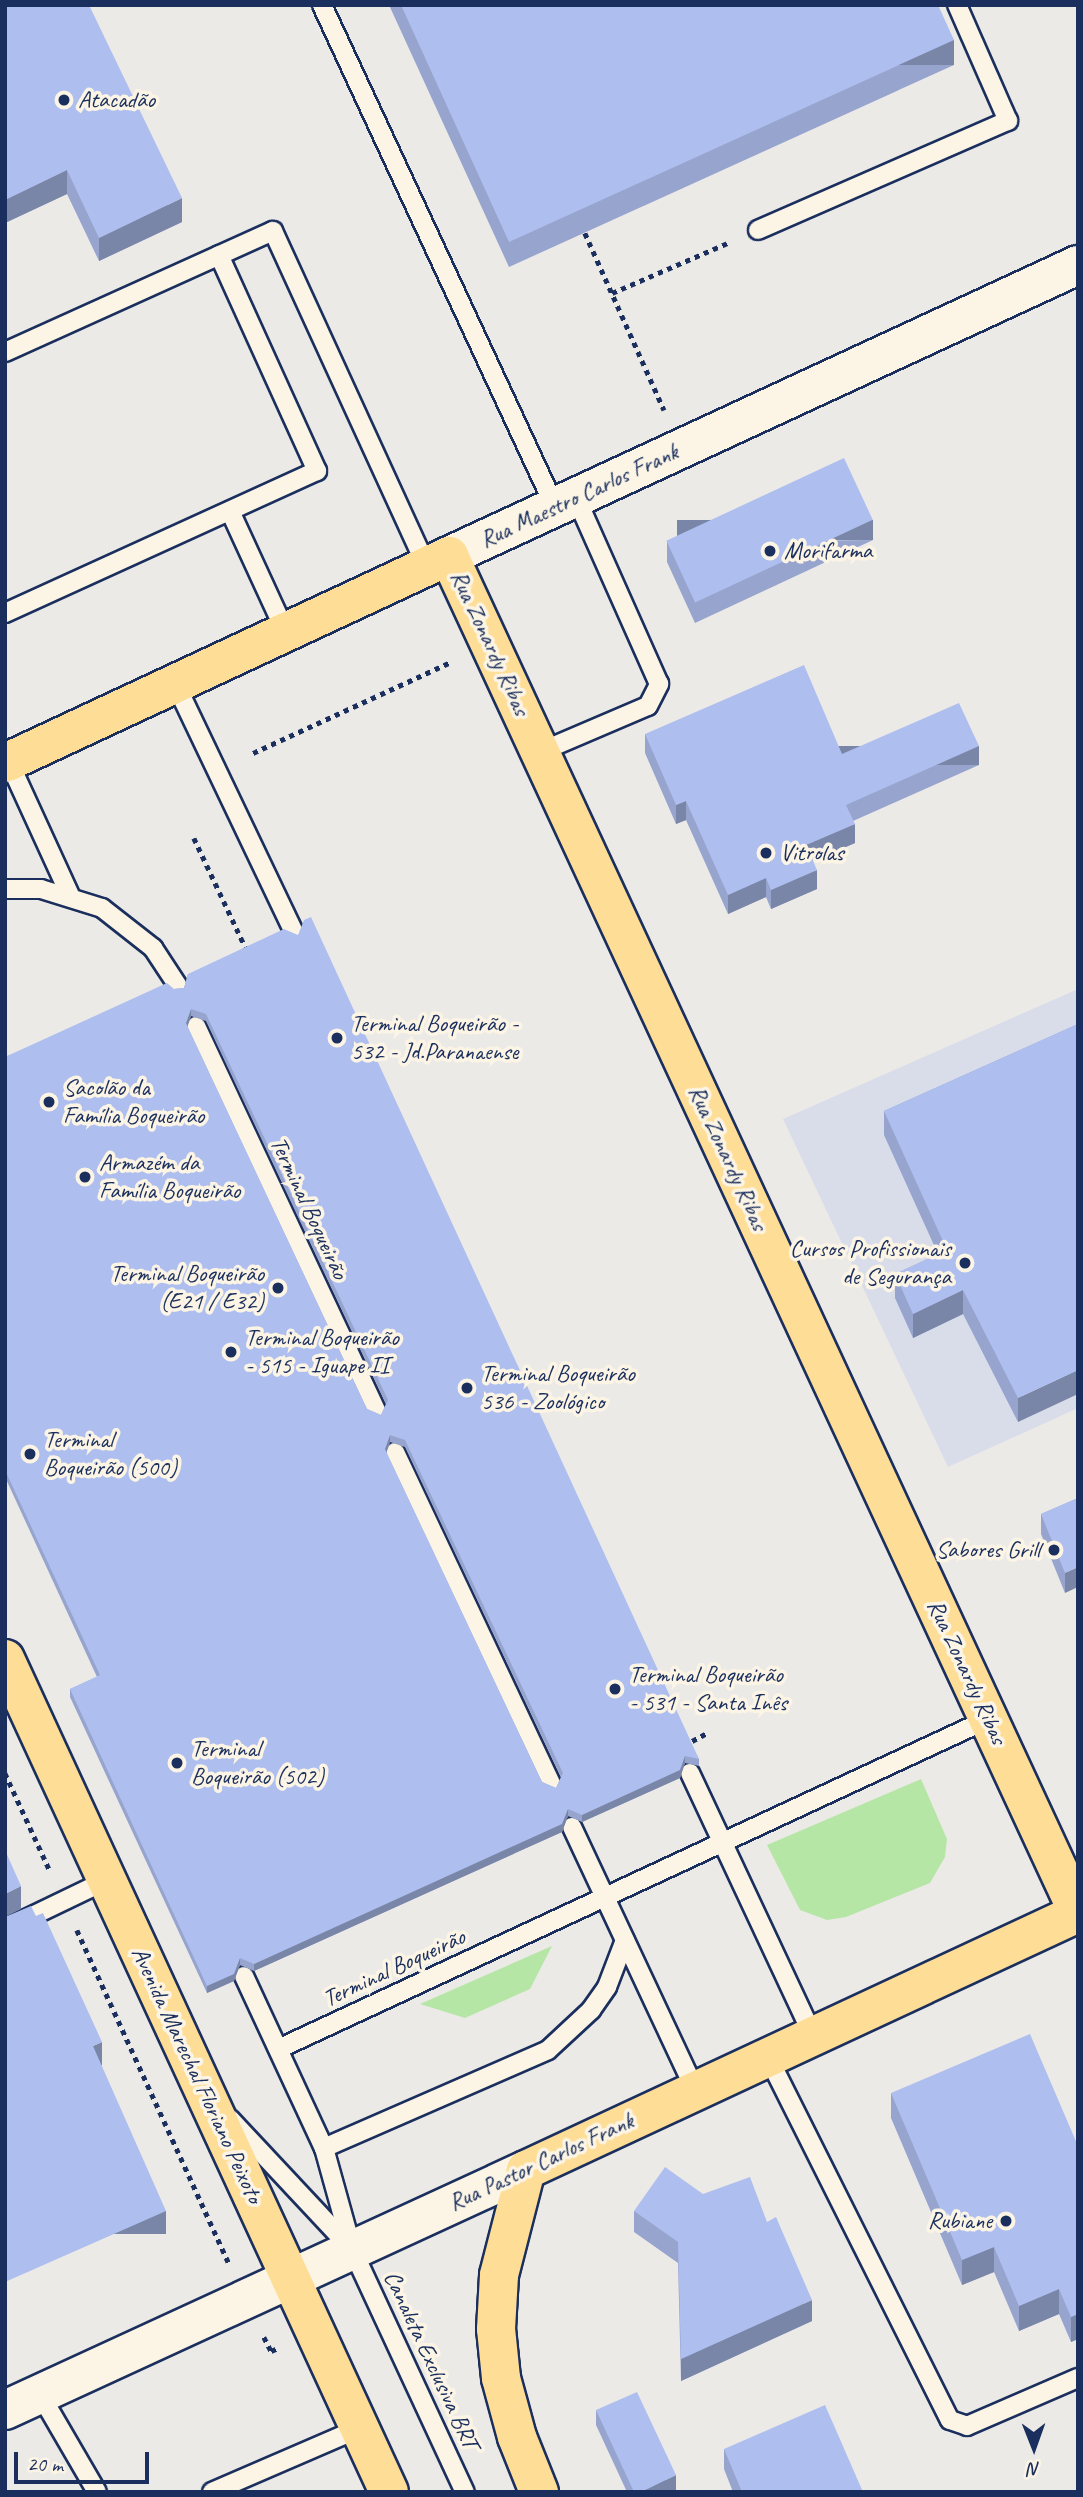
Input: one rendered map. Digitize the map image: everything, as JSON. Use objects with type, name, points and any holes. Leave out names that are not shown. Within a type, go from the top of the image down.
[{"type":"main road","name":"Rua Maestro Carlos Frank","points":[[7,763],[1078,265]]},
{"type":"main road","name":"Rua Zonardy Ribas","points":[[438,562],[490,644],[1078,1912]]},
{"type":"main road","name":"Avenida Marechal Floriano Peixoto","points":[[5,1659],[389,2492]]},
{"type":"main road","name":"Rua Pastor Carlos Frank","points":[[5,2410],[1078,1912]]},
{"type":"main road","points":[[526,2170],[499,2275],[496,2329],[501,2378],[513,2425],[540,2492]]},
{"type":"lane","points":[[321,5],[566,503],[659,684],[648,706],[540,752]]},
{"type":"lane","points":[[758,230],[1008,121],[957,5]]},
{"type":"lane","points":[[5,352],[273,231],[438,562]]},
{"type":"lane","points":[[5,612],[317,471],[219,255]]},
{"type":"lane","points":[[230,511],[286,633]]},
{"type":"lane","points":[[176,685],[294,932]]},
{"type":"lane","points":[[7,763],[70,895]]},
{"type":"lane","points":[[5,889],[70,895],[129,926],[153,948],[177,986]]},
{"type":"lane","name":"Terminal Boqueirão","points":[[196,1026],[377,1412]]},
{"type":"lane","points":[[395,1452],[552,1785]]},
{"type":"lane","name":"Terminal Boqueirão","points":[[278,2049],[988,1719]]},
{"type":"lane","points":[[690,1773],[813,2036]]},
{"type":"lane","points":[[572,1827],[695,2091]]},
{"type":"lane","points":[[5,1929],[107,1880]]},
{"type":"lane","points":[[324,2148],[548,2050],[591,2010],[607,1987],[625,1940]]},
{"type":"lane","points":[[244,1976],[278,2049]]},
{"type":"lane","name":"Canaleta Exclusiva BRT","points":[[278,2049],[324,2148],[352,2249],[465,2492]]},
{"type":"lane","points":[[768,2057],[950,2420],[967,2426],[1078,2378]]},
{"type":"lane","name":"Canaleta Exclusiva BRT","points":[[206,2093],[352,2249]]},
{"type":"lane","points":[[40,2394],[97,2492]]},
{"type":"lane","points":[[212,2492],[360,2428]]},
{"type":"path","points":[[612,293],[758,230]]},
{"type":"path","points":[[585,233],[681,449]]},
{"type":"path","points":[[253,753],[490,644]]},
{"type":"path","points":[[194,838],[248,953]]},
{"type":"path","points":[[688,1742],[709,1732]]},
{"type":"path","points":[[5,1773],[211,2224]]},
{"type":"shaded area","name":"Cursos Profissionais de Segurança","points":[[1078,989],[1078,1408],[948,1467],[783,1119]]},
{"type":"green space","points":[[921,1779],[947,1839],[945,1857],[930,1883],[846,1917],[827,1920],[800,1910],[767,1845]]},
{"type":"green space","points":[[552,1946],[530,1989],[465,2018],[420,2004]]},
{"type":"building","name":"Atacadão","points":[[5,5],[89,5],[182,198],[99,238],[67,170],[5,200]]},
{"type":"building","points":[[401,5],[938,5],[954,40],[509,242]]},
{"type":"building","name":"Morifarma","points":[[844,458],[873,520],[695,602],[666,541]]},
{"type":"building","points":[[804,665],[842,754],[959,703],[979,746],[846,805],[855,824],[806,845],[817,870],[771,890],[766,878],[728,895],[686,801],[676,805],[645,734]]},
{"type":"building","points":[[311,917],[699,1759],[685,1756],[680,1770],[582,1815],[568,1809],[562,1824],[254,1964],[240,1958],[234,1974],[207,1986],[70,1689],[100,1675],[5,1470],[5,1057],[167,983],[174,989],[184,988],[188,974],[284,929],[298,935],[304,920]],"holes":[[[191,1009],[206,1014],[388,1400],[381,1415],[367,1409],[186,1023]],[[390,1435],[405,1440],[563,1773],[556,1788],[542,1782],[385,1449]]]},
{"type":"building","points":[[1078,1024],[1078,1370],[1018,1398],[963,1290],[913,1314],[895,1274],[947,1250],[884,1111]]},
{"type":"building","points":[[1078,1498],[1078,1567],[1065,1573],[1041,1514]]},
{"type":"building","points":[[5,1850],[21,1886],[5,1894]]},
{"type":"building","points":[[31,1906],[36,1916],[43,1913],[102,2042],[93,2046],[166,2211],[5,2282],[5,1917]]},
{"type":"building","name":"Rubiane","points":[[1030,2034],[1078,2146],[1078,2314],[1071,2317],[1059,2289],[1019,2306],[994,2247],[962,2260],[891,2093]]},
{"type":"building","points":[[665,2167],[703,2194],[750,2177],[767,2222],[776,2217],[812,2300],[681,2359],[678,2242],[634,2211]]},
{"type":"building","points":[[637,2392],[676,2475],[641,2492],[634,2492],[596,2410]]},
{"type":"building","points":[[825,2405],[863,2492],[742,2492],[724,2449]]},
{"type":"place","name":"Atacadão","points":[[64,100]]},
{"type":"place","name":"Morifarma","points":[[770,551]]},
{"type":"place","name":"Vitrolas","points":[[766,853]]},
{"type":"place","name":"Terminal Boqueirão - 532 - Jd.Paranaense","points":[[337,1038]]},
{"type":"place","name":"Sacolão da Família Boqueirão","points":[[49,1102]]},
{"type":"place","name":"Armazém da Família Boqueirão","points":[[85,1177]]},
{"type":"place","name":"Cursos Profissionais de Segurança","points":[[965,1263]]},
{"type":"place","name":"Terminal Boqueirão (E21 / E32)","points":[[278,1288]]},
{"type":"place","name":"Terminal Boqueirão - 515 - Iguape II","points":[[231,1352]]},
{"type":"place","name":"Terminal Boqueirão 536 - Zoológico","points":[[467,1388]]},
{"type":"place","name":"Terminal Boqueirão (500)","points":[[30,1454]]},
{"type":"place","name":"Sabores Grill","points":[[1054,1550]]},
{"type":"place","name":"Terminal Boqueirão - 531 - Santa Inês","points":[[615,1689]]},
{"type":"place","name":"Terminal Boqueirão (502)","points":[[177,1763]]},
{"type":"place","name":"Rubiane","points":[[1006,2221]]}]
